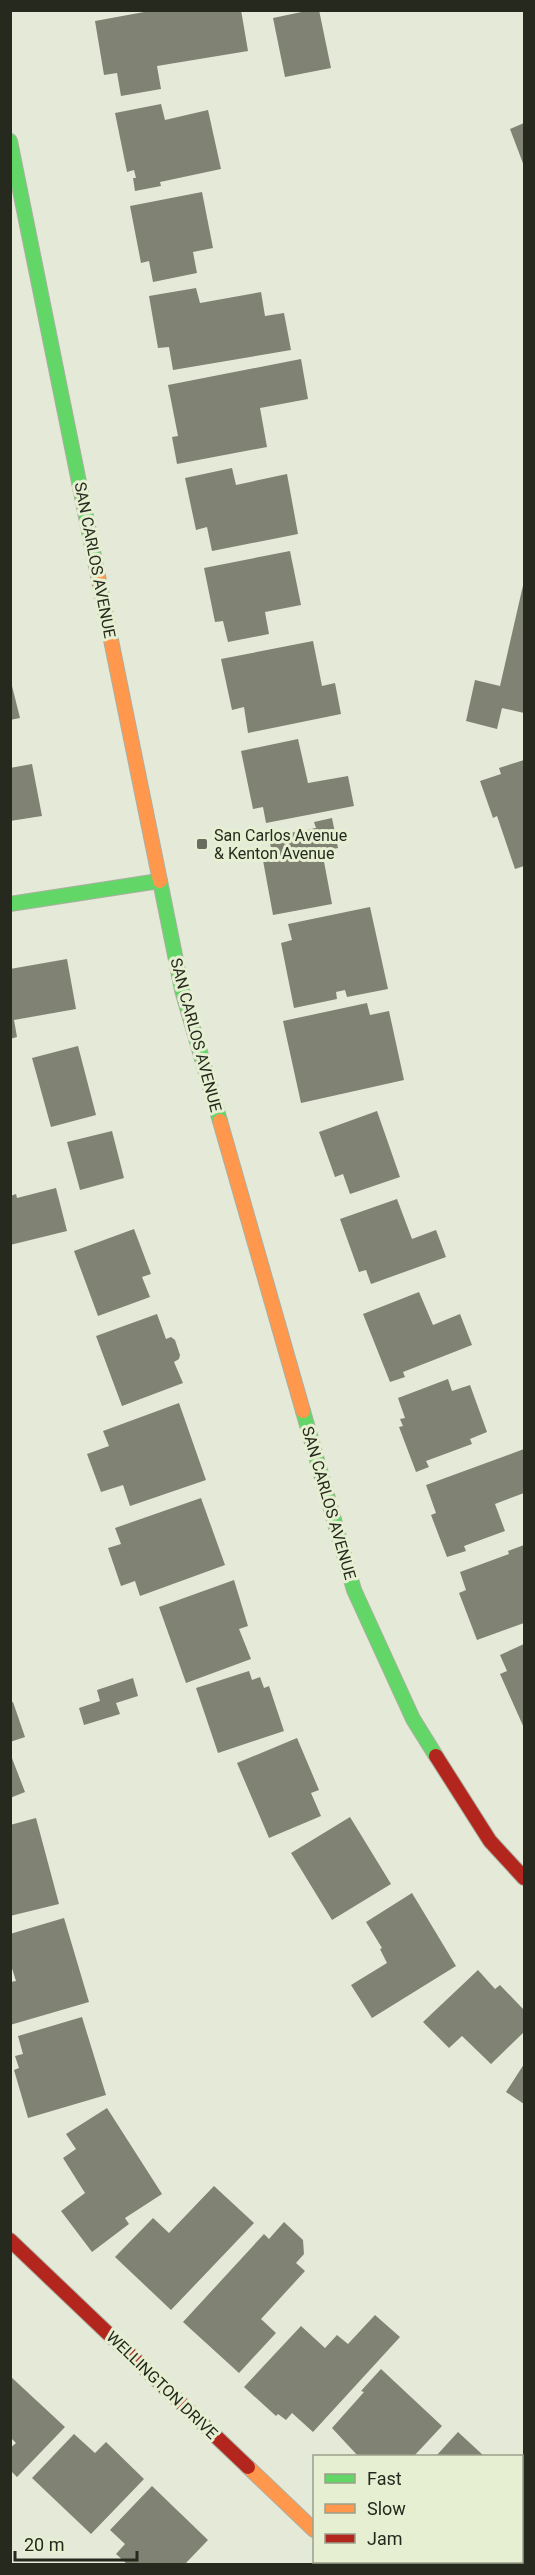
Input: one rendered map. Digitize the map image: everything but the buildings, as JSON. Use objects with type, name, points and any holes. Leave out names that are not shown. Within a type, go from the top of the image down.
[{"type":"main road","name":"SAN CARLOS AVENUE","points":[[10,141],[182,990],[354,1590],[413,1719],[490,1841],[525,1878]]},
{"type":"main road","points":[[10,904],[159,880]]},
{"type":"main road","name":"WELLINGTON DRIVE","points":[[10,2240],[313,2528]]},
{"type":"traffic: fast","points":[[10,141],[97,571]]},
{"type":"traffic: fast","points":[[10,904],[159,881]]},
{"type":"traffic: fast","points":[[160,881],[182,990],[220,1121]]},
{"type":"traffic: fast","points":[[303,1411],[354,1590],[413,1719],[436,1756]]},
{"type":"traffic: slow","points":[[97,571],[160,881]]},
{"type":"traffic: slow","points":[[220,1121],[303,1411]]},
{"type":"traffic: slow","points":[[248,2467],[313,2529]]},
{"type":"traffic: jam","points":[[436,1756],[490,1841],[524,1878]]},
{"type":"traffic: jam","points":[[10,2240],[248,2467]]},
{"type":"place","name":"San Carlos Avenue & Kenton Avenue","points":[[202,844]]}]
